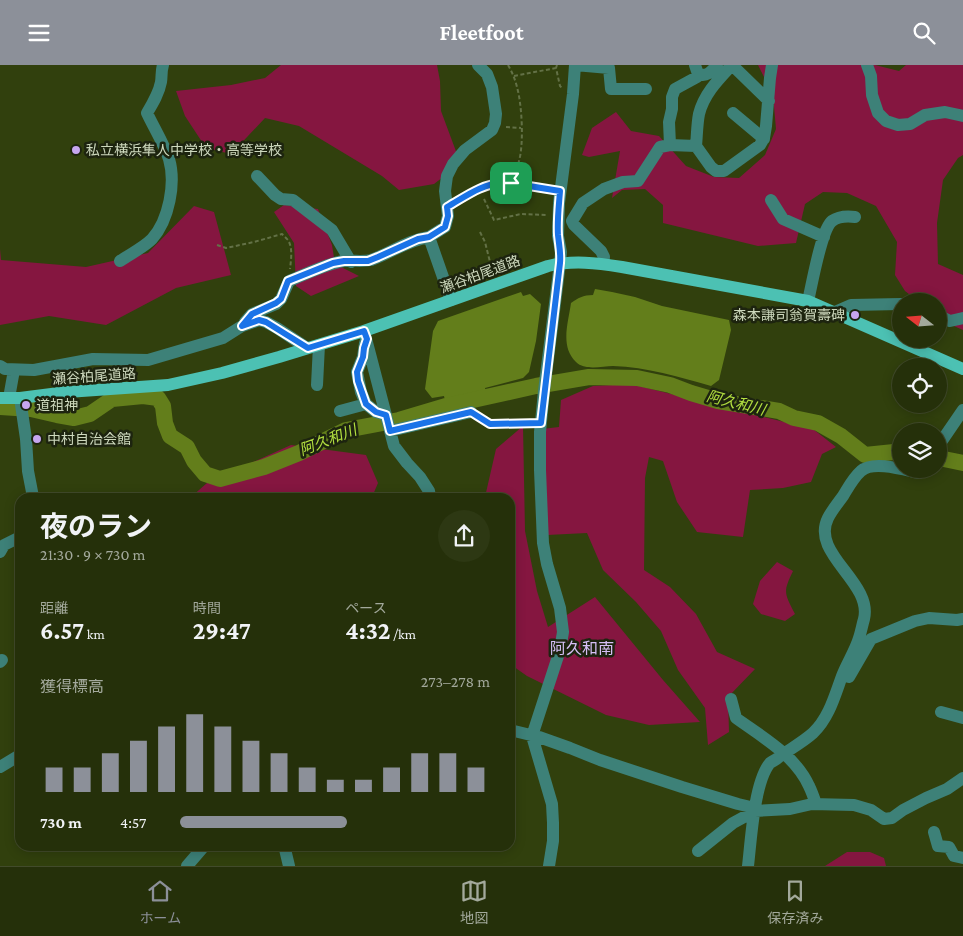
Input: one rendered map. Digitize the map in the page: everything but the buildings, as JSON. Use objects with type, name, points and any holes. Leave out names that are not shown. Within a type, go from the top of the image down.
[{"type":"main road","name":"瀬谷柏尾道路","points":[[15,402],[67,392],[168,385],[222,373],[313,347],[366,335],[451,300],[548,266],[580,262],[603,264],[808,301],[963,369]]},
{"type":"street","points":[[120,261],[152,239],[164,217],[171,196],[169,159],[147,113],[157,95],[163,65]]},
{"type":"street","points":[[242,326],[252,314],[281,299],[288,281],[333,263],[368,261],[418,239],[429,237],[445,227],[448,216],[444,191],[447,176],[453,164],[465,150],[492,130],[495,123],[496,114],[492,87],[487,74],[478,65]]},
{"type":"street","points":[[549,866],[554,823],[552,804],[532,735],[558,658],[563,632],[560,608],[546,564],[543,543],[540,470],[541,423],[560,263],[558,216],[573,98],[575,65],[609,67],[611,89],[646,89]]},
{"type":"street","points":[[696,70],[703,76],[707,75],[717,65]]},
{"type":"street","points":[[769,101],[732,65],[713,85],[702,105],[696,146],[711,167],[716,171],[724,171],[760,145],[764,139],[769,101],[772,65]]},
{"type":"street","points":[[867,65],[872,95],[878,113],[886,121],[898,125],[910,124],[925,115],[945,112],[963,116]]},
{"type":"street","points":[[670,145],[669,122],[672,97],[675,89],[696,77],[696,70]]},
{"type":"street","points":[[733,113],[764,139]]},
{"type":"street","points":[[603,264],[604,257],[601,251],[572,221],[583,203],[604,189],[623,182],[638,181],[660,147],[670,145],[696,146]]},
{"type":"street","points":[[257,176],[275,195],[281,199],[293,200],[332,230],[351,261]]},
{"type":"street","points":[[771,200],[783,219],[824,237]]},
{"type":"street","points":[[808,301],[828,226],[833,220],[844,216],[855,217]]},
{"type":"street","points":[[429,237],[451,300]]},
{"type":"street","points":[[834,312],[851,305],[892,304]]},
{"type":"street","points":[[948,320],[963,318]]},
{"type":"street","points":[[0,367],[34,370],[93,359],[151,359],[223,338],[242,326],[259,320],[313,347],[317,385]]},
{"type":"street","points":[[366,335],[363,357],[357,372],[361,392],[366,404],[388,423]]},
{"type":"street","points":[[366,335],[394,446],[420,477],[429,493]]},
{"type":"street","points":[[14,369],[15,402],[26,439],[28,471],[32,493]]},
{"type":"street","points":[[340,411],[366,404]]},
{"type":"street","points":[[947,433],[963,410]]},
{"type":"street","points":[[388,423],[471,412]]},
{"type":"street","points":[[748,866],[756,800],[763,776],[770,763],[813,733],[822,723],[837,693],[842,675],[859,639],[865,613],[862,598],[853,581],[828,545],[824,531],[828,518],[861,470],[871,467],[892,467]]},
{"type":"street","points":[[0,551],[4,545],[15,540]]},
{"type":"street","points":[[837,693],[847,681],[871,639],[915,621],[929,618],[963,619]]},
{"type":"street","points":[[731,699],[736,718],[784,753],[798,768],[809,785],[816,804]]},
{"type":"street","points":[[941,712],[963,718]]},
{"type":"street","points":[[515,730],[539,737],[645,775],[755,809],[790,809],[816,804],[854,805],[871,810],[884,819],[892,819],[903,810],[947,789],[963,778]]},
{"type":"street","points":[[0,767],[15,758]]},
{"type":"street","points":[[698,851],[733,823],[755,809]]},
{"type":"street","points":[[934,832],[938,846],[949,847],[954,856],[963,858]]},
{"type":"street","points":[[187,866],[200,851]]},
{"type":"street","points":[[285,851],[289,866]]},
{"type":"path","points":[[508,65],[517,87],[522,149],[511,183]]},
{"type":"path","points":[[514,77],[556,66],[560,86],[565,93],[573,98]]},
{"type":"path","points":[[447,207],[481,187],[492,183],[504,182],[560,191]]},
{"type":"path","points":[[484,199],[494,220],[521,215],[558,216]]},
{"type":"path","points":[[480,232],[485,242],[496,284]]},
{"type":"path","points":[[217,245],[226,248],[282,235],[288,240],[291,248],[288,281]]},
{"type":"path","points":[[471,412],[490,424],[541,423]]},
{"type":"shaded area","points":[[281,65],[437,65],[440,81],[441,111],[457,154],[443,177],[434,184],[399,190],[382,176],[299,126],[265,118],[231,154],[206,148],[185,116],[176,91],[231,85],[265,78]]},
{"type":"shaded area","points":[[758,65],[875,65],[899,71],[906,65],[963,65],[963,155],[958,158],[943,180],[937,223],[938,264],[963,275],[963,330],[948,323],[948,293],[908,293],[905,291],[895,275],[897,242],[876,206],[847,193],[823,192],[805,204],[796,243],[758,246],[663,223],[663,205],[645,189],[622,190],[612,198],[620,151],[589,157],[582,155],[592,128],[616,112],[631,131],[659,136],[686,166],[714,177],[739,178],[765,155],[776,129],[773,95]]},
{"type":"shaded area","points":[[284,205],[318,209],[332,245],[335,264],[359,276],[311,296],[296,286],[294,243],[274,212]]},
{"type":"shaded area","points":[[194,206],[214,212],[231,275],[176,288],[106,325],[49,316],[0,325],[0,249],[1,260],[86,267],[148,253]]},
{"type":"shaded area","points":[[595,289],[729,320],[731,330],[719,380],[711,386],[638,368],[589,367],[580,365],[571,356],[568,349],[566,334],[571,303],[581,297],[593,295]]},
{"type":"shaded area","points":[[521,292],[523,296],[530,294],[541,304],[536,341],[529,372],[523,378],[485,388],[487,396],[446,406],[444,396],[432,398],[425,389],[433,331],[438,321]]},
{"type":"shaded area","points":[[631,384],[813,429],[836,447],[822,454],[811,482],[783,488],[750,490],[743,537],[697,532],[677,502],[663,461],[649,457],[645,478],[644,570],[670,587],[696,614],[717,652],[755,669],[728,697],[729,732],[708,745],[705,708],[678,670],[661,631],[636,602],[603,570],[587,533],[547,535],[542,429],[559,427],[561,400],[593,386]]},
{"type":"shaded area","points":[[523,426],[525,531],[537,591],[548,627],[595,597],[700,722],[649,725],[606,715],[527,676],[515,668],[515,493],[486,493],[496,449]]},
{"type":"shaded area","points":[[291,445],[366,455],[378,483],[374,493],[196,493],[207,483]]},
{"type":"shaded area","points":[[777,562],[793,571],[786,588],[786,593],[795,614],[785,621],[761,614],[753,604],[760,581]]},
{"type":"shaded area","points":[[847,852],[870,852],[884,858],[886,866],[825,866]]},
{"type":"waterway","name":"阿久和川","points":[[0,407],[31,409],[74,418],[90,414],[112,399],[143,396],[158,398],[163,406],[165,423],[170,436],[187,447],[194,461],[205,474],[220,479],[264,467],[299,453],[346,430],[399,420],[446,406],[536,386],[589,377],[637,378],[670,385],[718,401],[779,411],[794,418],[818,423],[841,436],[865,455],[892,452]]},
{"type":"waterway","name":"阿久和川","points":[[947,460],[963,463]]},
{"type":"place","name":"私立横浜隼人中学校・高等学校","points":[[76,150]]},
{"type":"place","name":"森本謙司翁賀壽碑","points":[[855,315]]},
{"type":"place","name":"道祖神","points":[[26,405]]},
{"type":"place","name":"中村自治会館","points":[[37,439]]},
{"type":"district","name":"阿久和南","points":[[582,648]]},
{"type":"route","points":[[492,183],[511,183],[560,191],[558,236],[561,252],[541,423],[490,424],[471,412],[390,431],[386,415],[376,412],[366,404],[358,381],[357,372],[367,339],[364,331],[308,348],[266,322],[259,320],[242,326],[252,314],[281,299],[288,281],[333,263],[368,261],[418,239],[429,237],[445,227],[448,216],[447,207],[481,187],[492,183]]}]
